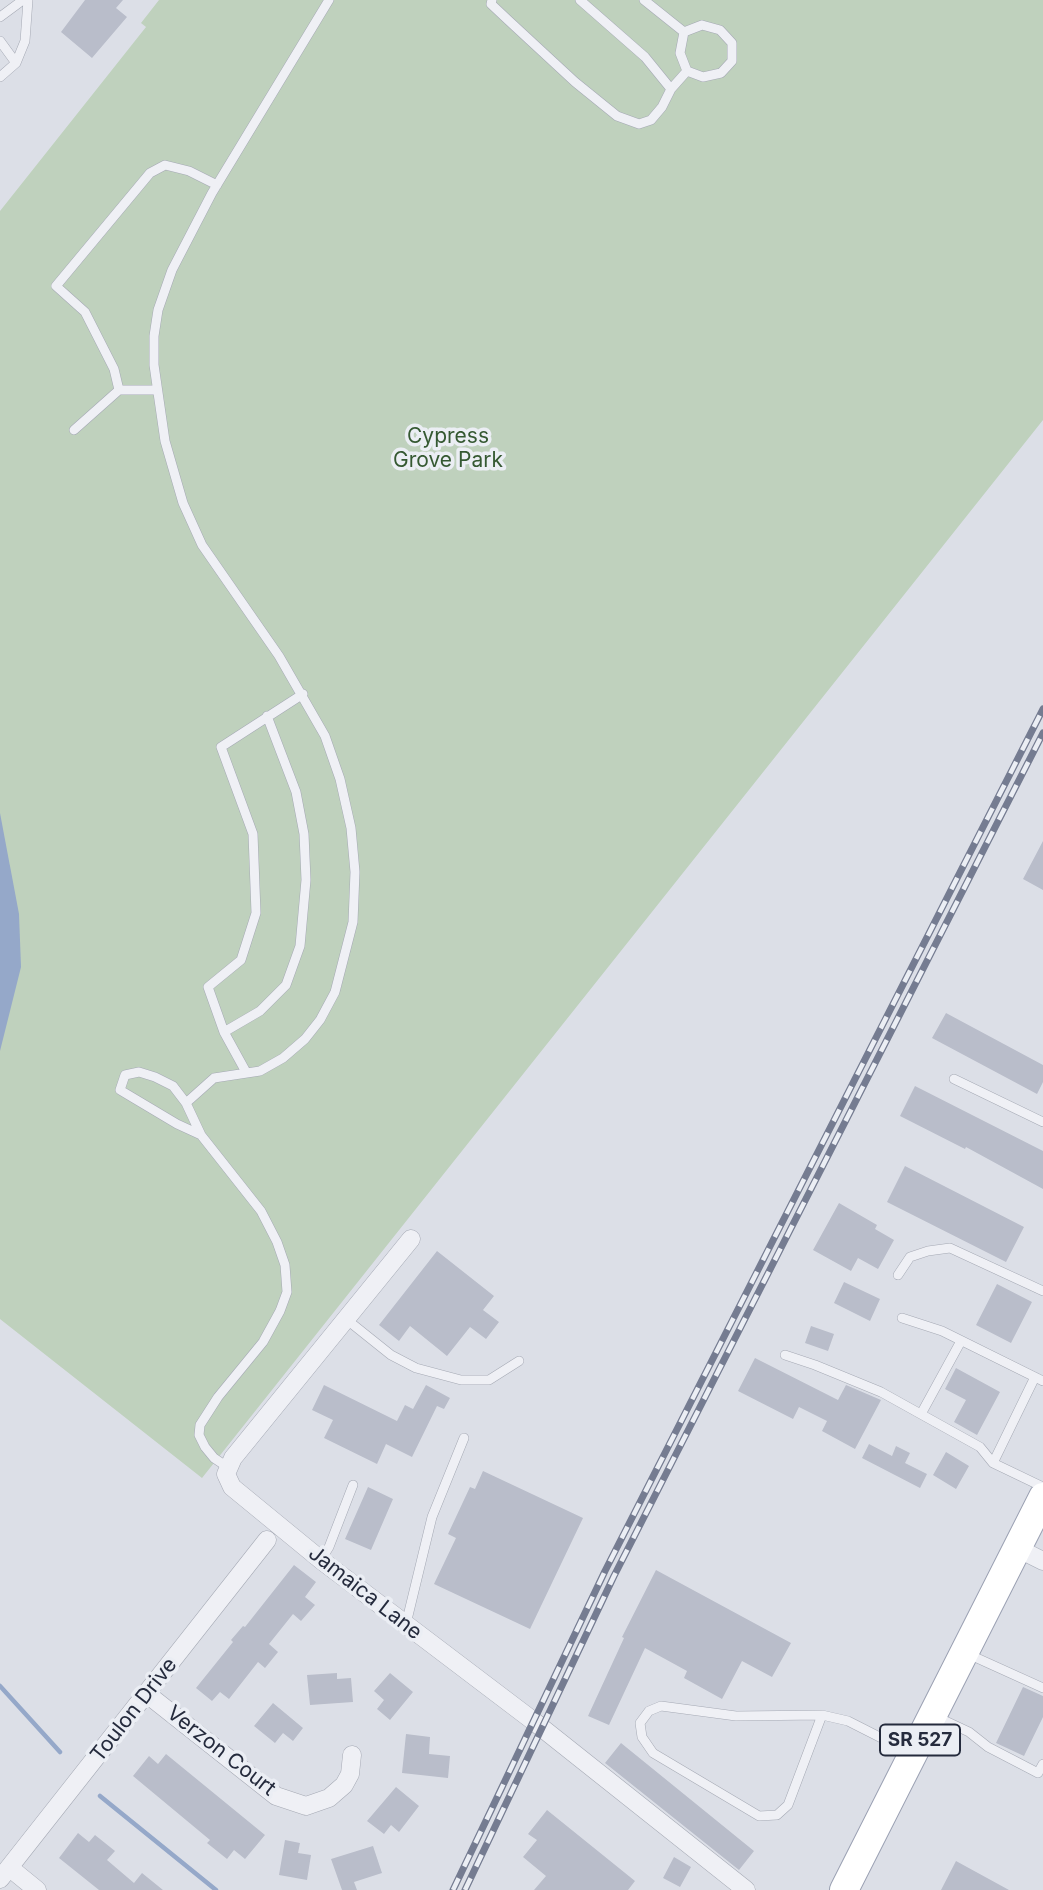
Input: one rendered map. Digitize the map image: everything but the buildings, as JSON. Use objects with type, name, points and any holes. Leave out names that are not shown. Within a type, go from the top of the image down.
[{"type":"main road","name":"SR 527","points":[[844,1890],[1043,1497]]},
{"type":"street","points":[[229,1468],[233,1458],[411,1239]]},
{"type":"street","name":"Jamaica Lane","points":[[229,1468],[226,1474],[232,1487],[405,1626],[532,1720],[735,1884]]},
{"type":"street","name":"Toulon Drive","points":[[5,1873],[267,1541]]},
{"type":"street","points":[[1017,1548],[1043,1561]]},
{"type":"street","name":"Verzon Court","points":[[147,1694],[276,1796],[306,1805],[329,1798],[344,1785],[350,1774],[352,1755]]},
{"type":"street","points":[[5,1873],[37,1890]]},
{"type":"lane","points":[[0,17],[23,0]]},
{"type":"lane","points":[[0,77],[16,63],[25,41],[28,0]]},
{"type":"lane","points":[[186,1103],[214,1078],[260,1071],[283,1058],[305,1039],[320,1020],[335,992],[353,922],[355,872],[351,828],[340,779],[325,736],[303,694],[202,545],[183,503],[164,441],[153,336],[158,310],[172,270],[217,186],[328,0]]},
{"type":"lane","points":[[492,0],[491,4],[617,116],[639,124],[651,120],[662,107],[671,89],[687,71]]},
{"type":"lane","points":[[580,0],[645,57],[671,89]]},
{"type":"lane","points":[[644,0],[684,32]]},
{"type":"lane","points":[[702,25],[720,30],[732,43],[732,61],[721,73],[703,77],[687,71],[680,53],[684,32],[702,25]]},
{"type":"lane","points":[[0,41],[16,63]]},
{"type":"lane","points":[[119,390],[114,369],[85,312],[56,286],[150,173],[165,165],[189,171],[217,186]]},
{"type":"lane","points":[[74,430],[119,390],[157,390]]},
{"type":"lane","points":[[246,1072],[224,1032],[208,987],[241,961],[256,913],[253,834],[221,747],[303,694]]},
{"type":"lane","points":[[224,1032],[260,1011],[286,985],[300,946],[306,880],[304,834],[296,792],[267,716]]},
{"type":"lane","points":[[201,1135],[120,1090],[125,1075],[139,1072],[173,1086],[186,1103],[201,1135],[241,1182],[261,1211],[285,1265],[287,1292],[280,1311],[263,1342],[218,1397],[200,1425],[199,1435],[205,1447],[214,1458],[229,1468]]},
{"type":"lane","points":[[954,1079],[1043,1122]]},
{"type":"lane","points":[[898,1275],[910,1257],[950,1248],[1043,1291]]},
{"type":"lane","points":[[902,1318],[942,1331],[1039,1379],[993,1463]]},
{"type":"lane","points":[[346,1319],[391,1355],[416,1368],[461,1380],[489,1380],[519,1361]]},
{"type":"lane","points":[[921,1414],[961,1341]]},
{"type":"lane","points":[[785,1355],[881,1392],[979,1447],[993,1463],[1043,1487]]},
{"type":"lane","points":[[405,1626],[432,1517],[464,1438]]},
{"type":"lane","points":[[321,1560],[329,1547],[353,1485]]},
{"type":"lane","points":[[964,1652],[1043,1688]]},
{"type":"lane","points":[[822,1715],[788,1805],[777,1815],[759,1816],[653,1753],[642,1737],[640,1723],[649,1711],[661,1706],[736,1716],[822,1715],[848,1721],[913,1753]]},
{"type":"lane","points":[[932,1715],[969,1732],[988,1747],[1038,1773],[1043,1764]]},
{"type":"green space","name":"Cypress Grove Park","points":[[159,0],[1043,0],[1043,420],[202,1478],[0,1319],[0,211],[146,27],[141,23]]},
{"type":"water","points":[[0,813],[19,914],[21,967],[0,1051]]},
{"type":"waterway","points":[[0,1686],[60,1752]]},
{"type":"waterway","points":[[100,1796],[216,1890]]},
{"type":"railway","points":[[453,1890],[605,1571],[1043,709]]},
{"type":"railway","points":[[465,1890],[614,1576],[1043,733]]}]
